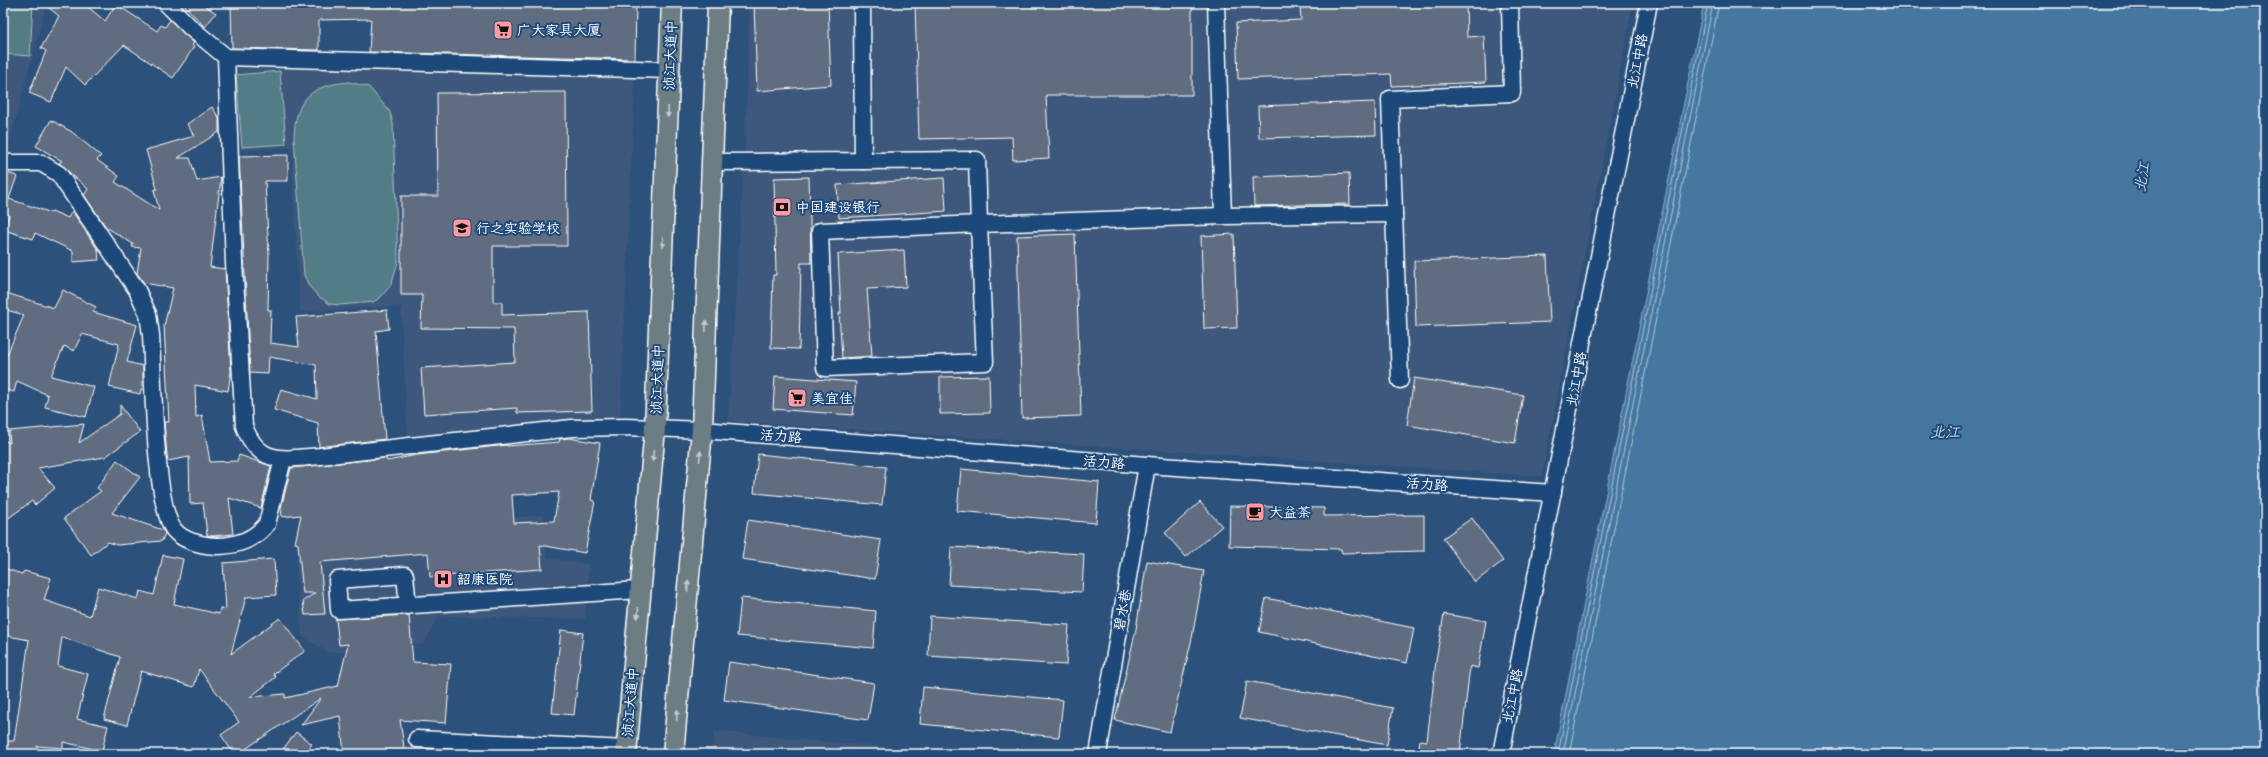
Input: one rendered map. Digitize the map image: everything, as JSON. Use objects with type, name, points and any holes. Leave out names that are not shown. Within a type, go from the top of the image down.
[{"type":"main road","name":"浈江大道中","points":[[626,752],[655,428],[672,3]]},
{"type":"main road","points":[[673,754],[702,430],[718,3]]},
{"type":"street","points":[[166,3],[191,28],[226,57],[669,70]]},
{"type":"street","points":[[862,3],[863,161]]},
{"type":"street","points":[[1216,3],[1222,216]]},
{"type":"street","points":[[1400,380],[1390,99],[1512,93],[1510,3]]},
{"type":"street","name":"北江中路","points":[[1501,754],[1649,3]]},
{"type":"street","name":"活力路","points":[[226,57],[234,262],[244,426],[250,443],[262,454],[283,459],[572,428],[655,428],[702,430],[1147,466],[1553,493]]},
{"type":"street","points":[[713,162],[977,160],[979,224],[985,362],[825,368],[820,231],[979,224],[1222,216],[1394,214]]},
{"type":"street","points":[[3,163],[41,163],[59,174],[137,290],[148,314],[152,335],[162,491],[168,518],[175,531],[191,541],[203,545],[223,546],[238,544],[251,538],[267,524],[283,459]]},
{"type":"street","name":"碧水巷","points":[[1098,754],[1147,466]]},
{"type":"street","points":[[408,606],[640,590]]},
{"type":"street","points":[[417,739],[626,752]]},
{"type":"shaded area","points":[[3,3],[47,3],[5,158],[3,158]]},
{"type":"shaded area","points":[[750,3],[1633,3],[1542,476],[728,421],[744,163]]},
{"type":"shaded area","name":"行之实验学校","points":[[231,63],[635,75],[620,422],[408,443],[401,306],[300,312],[291,147],[234,151]]},
{"type":"shaded area","name":"韶康医院","points":[[544,515],[547,558],[589,564],[585,619],[438,616],[424,644],[329,653],[302,636],[296,559],[317,555],[322,534]]},
{"type":"shaded area","points":[[715,731],[956,754],[711,754]]},
{"type":"green space","points":[[3,3],[33,3],[30,56],[3,54]]},
{"type":"green space","points":[[280,71],[286,144],[242,147],[236,75]]},
{"type":"green space","points":[[349,82],[369,87],[390,112],[393,123],[398,262],[391,285],[380,298],[373,302],[340,305],[330,304],[318,296],[309,286],[304,275],[294,138],[298,113],[308,96],[325,87]]},
{"type":"water","name":"北江","points":[[1704,3],[2265,3],[2265,754],[1554,754]]},
{"type":"building","points":[[43,3],[83,3],[105,21],[116,4],[157,31],[161,25],[165,27],[170,20],[194,43],[192,45],[194,47],[173,78],[124,45],[85,85],[66,67],[51,102],[29,93],[46,51],[41,48],[59,16]]},
{"type":"building","points":[[182,3],[201,3],[216,13],[205,27]]},
{"type":"building","name":"广大家具大厦","points":[[231,3],[636,3],[635,59],[369,52],[371,19],[319,20],[319,50],[232,48]]},
{"type":"building","points":[[754,3],[828,3],[831,85],[757,91]]},
{"type":"building","points":[[915,3],[1192,3],[1192,95],[1046,95],[1049,158],[1013,160],[1012,137],[919,139]]},
{"type":"building","points":[[1300,3],[1466,3],[1467,37],[1484,36],[1486,82],[1392,86],[1391,74],[1238,79],[1236,23],[1301,20]]},
{"type":"building","points":[[566,92],[567,246],[493,246],[493,302],[502,302],[502,315],[589,312],[592,411],[517,413],[517,408],[424,414],[421,368],[515,362],[514,329],[421,328],[422,295],[401,295],[401,196],[438,196],[437,93]]},
{"type":"building","points":[[1375,102],[1376,135],[1259,138],[1258,106]]},
{"type":"building","points":[[212,107],[219,118],[219,132],[178,158],[190,158],[197,181],[221,177],[210,267],[225,269],[231,372],[228,391],[195,385],[196,417],[202,415],[210,462],[237,461],[239,455],[271,466],[261,508],[229,498],[233,534],[212,536],[207,535],[203,503],[190,504],[189,457],[168,461],[167,455],[164,422],[169,422],[164,326],[173,288],[144,283],[137,273],[141,248],[132,247],[133,244],[106,227],[84,195],[88,189],[59,163],[62,161],[36,146],[51,120],[72,132],[101,156],[97,160],[119,176],[115,182],[159,210],[154,190],[157,189],[146,150],[194,136],[187,124]]},
{"type":"building","points":[[288,155],[288,181],[265,181],[269,255],[268,310],[271,310],[270,343],[299,347],[296,317],[387,310],[389,329],[376,331],[385,439],[319,447],[318,423],[274,410],[281,389],[317,399],[316,365],[269,357],[268,374],[250,373],[239,156]]},
{"type":"building","points":[[3,172],[17,176],[9,199],[52,213],[52,211],[68,218],[72,211],[98,250],[99,260],[73,262],[73,251],[35,233],[33,239],[4,230],[9,215],[3,213]]},
{"type":"building","points":[[1349,173],[1350,204],[1254,206],[1253,177]]},
{"type":"building","points":[[809,177],[811,263],[801,263],[799,349],[771,348],[773,275],[776,275],[774,178]]},
{"type":"building","points":[[944,178],[946,211],[839,218],[837,185]]},
{"type":"building","points":[[1075,234],[1081,416],[1022,418],[1017,236]]},
{"type":"building","points":[[1234,234],[1237,328],[1204,329],[1201,236]]},
{"type":"building","points":[[904,250],[906,287],[867,289],[872,356],[842,358],[839,313],[841,313],[838,254]]},
{"type":"building","points":[[1547,256],[1550,322],[1416,327],[1414,261]]},
{"type":"building","points":[[63,290],[96,307],[93,312],[137,325],[127,362],[143,366],[143,381],[140,394],[109,387],[119,344],[82,334],[74,351],[64,346],[51,376],[94,387],[86,417],[45,407],[48,395],[17,381],[14,392],[3,389],[3,364],[24,315],[3,309],[3,292],[54,308]]},
{"type":"building","points":[[775,376],[856,382],[853,415],[773,409]]},
{"type":"building","points":[[989,376],[990,413],[940,414],[940,377]]},
{"type":"building","points":[[1414,378],[1523,395],[1515,443],[1407,425]]},
{"type":"building","points":[[120,405],[140,432],[105,457],[38,468],[55,488],[35,505],[32,501],[3,522],[3,440],[10,443],[9,431],[84,424],[79,443],[120,414]]},
{"type":"building","points":[[569,438],[600,443],[591,500],[595,501],[585,553],[540,545],[542,569],[430,577],[428,553],[320,562],[325,614],[305,615],[303,601],[315,593],[303,593],[298,544],[295,543],[301,515],[282,517],[281,508],[291,468],[386,458],[387,461],[417,455],[507,445],[559,442],[560,439]],"holes":[[[559,492],[554,521],[514,523],[512,495]]]},
{"type":"building","points":[[758,454],[886,467],[882,505],[754,493]]},
{"type":"building","points":[[117,460],[140,477],[112,513],[163,530],[165,533],[162,541],[117,545],[108,542],[91,555],[64,518],[101,491],[97,488]]},
{"type":"building","points":[[961,469],[1099,482],[1096,523],[957,511]]},
{"type":"building","points":[[1200,502],[1222,526],[1186,557],[1165,533]]},
{"type":"building","points":[[1230,506],[1324,508],[1324,516],[1424,515],[1424,551],[1342,553],[1341,549],[1229,546]]},
{"type":"building","points":[[1472,518],[1503,561],[1475,582],[1443,538]]},
{"type":"building","points":[[748,520],[881,540],[875,579],[742,559]]},
{"type":"building","points":[[951,547],[1084,554],[1082,592],[949,585]]},
{"type":"building","points":[[163,555],[183,559],[174,604],[219,614],[220,608],[226,609],[223,563],[274,559],[276,595],[246,597],[231,654],[280,618],[305,651],[273,674],[276,677],[250,697],[285,694],[285,698],[338,686],[348,644],[339,645],[336,619],[409,615],[413,662],[451,664],[446,723],[400,720],[405,754],[344,754],[340,716],[301,725],[321,698],[238,754],[234,754],[221,735],[239,722],[199,669],[194,687],[141,671],[127,725],[104,719],[120,657],[62,637],[58,666],[88,674],[77,719],[108,726],[102,751],[63,742],[63,748],[37,746],[38,754],[3,754],[3,741],[14,741],[29,640],[3,635],[3,568],[22,574],[24,571],[51,578],[44,600],[90,616],[98,587],[138,599],[140,591],[154,595]]},
{"type":"building","points":[[1147,561],[1204,571],[1192,638],[1170,732],[1115,720],[1136,629]]},
{"type":"building","points":[[741,598],[876,611],[873,648],[737,636]]},
{"type":"building","points":[[1266,598],[1414,628],[1407,663],[1259,632]]},
{"type":"building","points":[[1444,614],[1486,621],[1478,668],[1470,666],[1460,754],[1418,754],[1420,740],[1427,741],[1436,660]]},
{"type":"building","points":[[930,616],[1069,625],[1066,665],[928,656]]},
{"type":"building","points":[[561,630],[583,633],[574,715],[552,713]]},
{"type":"building","points":[[729,662],[874,683],[868,720],[724,700]]},
{"type":"building","points":[[1247,681],[1393,708],[1387,745],[1240,718]]},
{"type":"building","points":[[923,687],[1063,700],[1059,737],[920,724]]},
{"type":"building","points":[[296,732],[312,744],[305,754],[290,754],[283,749]]},
{"type":"place","name":"广大家具大厦","points":[[503,30]]},
{"type":"place","name":"中国建设银行","points":[[782,207]]},
{"type":"place","name":"行之实验学校","points":[[462,228]]},
{"type":"place","name":"美宜佳","points":[[797,398]]},
{"type":"place","name":"大益茶","points":[[1255,512]]},
{"type":"place","name":"韶康医院","points":[[443,579]]}]
